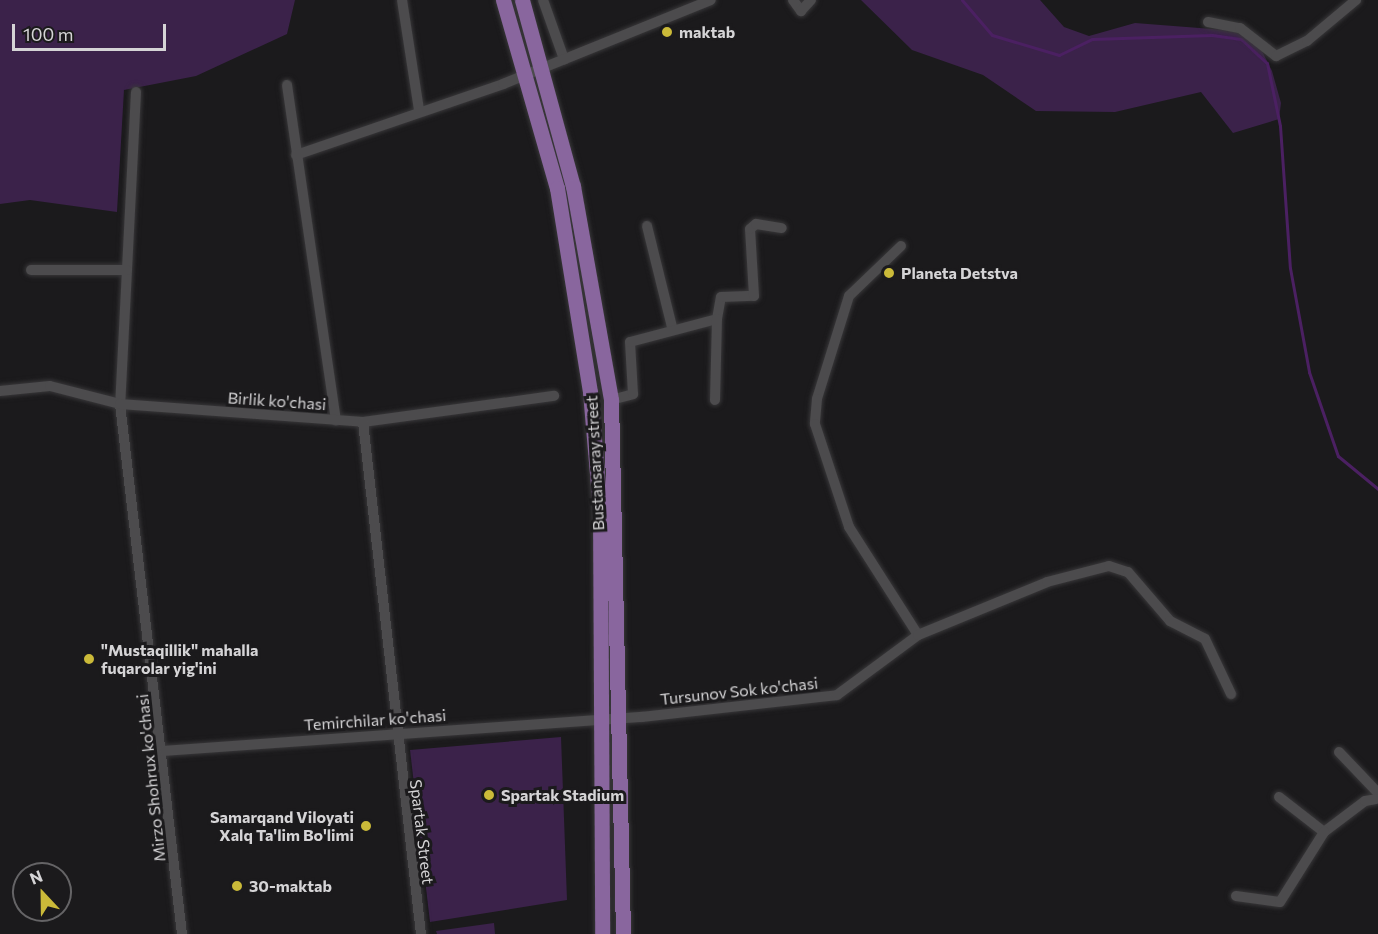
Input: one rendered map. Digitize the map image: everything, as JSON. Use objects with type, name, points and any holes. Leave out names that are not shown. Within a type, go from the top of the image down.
[{"type":"main road","name":"Bustansaray street","points":[[503,0],[557,188],[590,392],[600,508],[595,718],[602,934]]},
{"type":"main road","name":"Bustansaray street","points":[[522,0],[543,66],[573,186],[612,400],[623,934]]},
{"type":"street","points":[[402,0],[419,110]]},
{"type":"street","points":[[543,0],[564,59]]},
{"type":"street","points":[[297,155],[419,110],[503,84],[525,72],[564,59],[711,0]]},
{"type":"street","points":[[786,0],[793,0],[801,11],[811,0]]},
{"type":"street","points":[[1208,22],[1240,28],[1276,56],[1307,41],[1356,0]]},
{"type":"street","points":[[286,85],[336,420]]},
{"type":"street","name":"Mirzo Shohrux ko'chasi","points":[[136,92],[120,404],[164,751],[182,934]]},
{"type":"street","points":[[647,226],[672,327]]},
{"type":"street","points":[[715,400],[718,298],[756,294],[752,226],[782,228]]},
{"type":"street","points":[[901,246],[849,296],[817,399],[815,424],[849,527],[918,635]]},
{"type":"street","points":[[31,270],[127,270]]},
{"type":"street","points":[[612,400],[629,398],[635,387],[630,342],[672,327],[717,319]]},
{"type":"street","name":"Birlik ko'chasi","points":[[0,391],[50,386],[120,404],[363,422],[554,396]]},
{"type":"street","name":"Spartak Street","points":[[363,422],[394,733],[421,934]]},
{"type":"street","name":"Tursunov Sok ko'chasi","points":[[595,718],[619,718],[837,695],[918,635],[1047,582],[1118,567],[1170,621],[1205,639],[1231,694]]},
{"type":"street","name":"Temirchilar ko'chasi","points":[[164,751],[595,718]]},
{"type":"street","points":[[1236,896],[1280,902],[1324,832],[1365,801],[1378,798],[1339,752]]},
{"type":"street","points":[[1279,797],[1324,832]]},
{"type":"shaded area","points":[[0,0],[295,0],[287,34],[196,76],[124,90],[117,212],[30,200],[0,204]]},
{"type":"shaded area","points":[[861,0],[1040,0],[1064,27],[1089,36],[1135,23],[1238,31],[1260,47],[1272,71],[1281,103],[1279,119],[1233,133],[1201,92],[1115,112],[1036,111],[983,75],[912,50]]},
{"type":"shaded area","name":"Spartak Stadium","points":[[561,737],[567,900],[430,922],[410,750]]},
{"type":"shaded area","points":[[494,923],[495,934],[437,934],[436,931]]},
{"type":"waterway","points":[[962,0],[992,35],[1059,55],[1092,39],[1212,35],[1241,39],[1267,63],[1280,126],[1290,268],[1309,372],[1338,456],[1378,489]]},
{"type":"place","name":"maktab","points":[[667,32]]},
{"type":"place","name":"Planeta Detstva","points":[[889,273]]},
{"type":"place","name":"\"Mustaqillik\" mahalla fuqarolar yig'ini","points":[[89,659]]},
{"type":"place","name":"Spartak Stadium","points":[[489,795]]},
{"type":"place","name":"Samarqand Viloyati Xalq Ta'lim Bo'limi","points":[[366,826]]},
{"type":"place","name":"30-maktab","points":[[237,886]]}]
